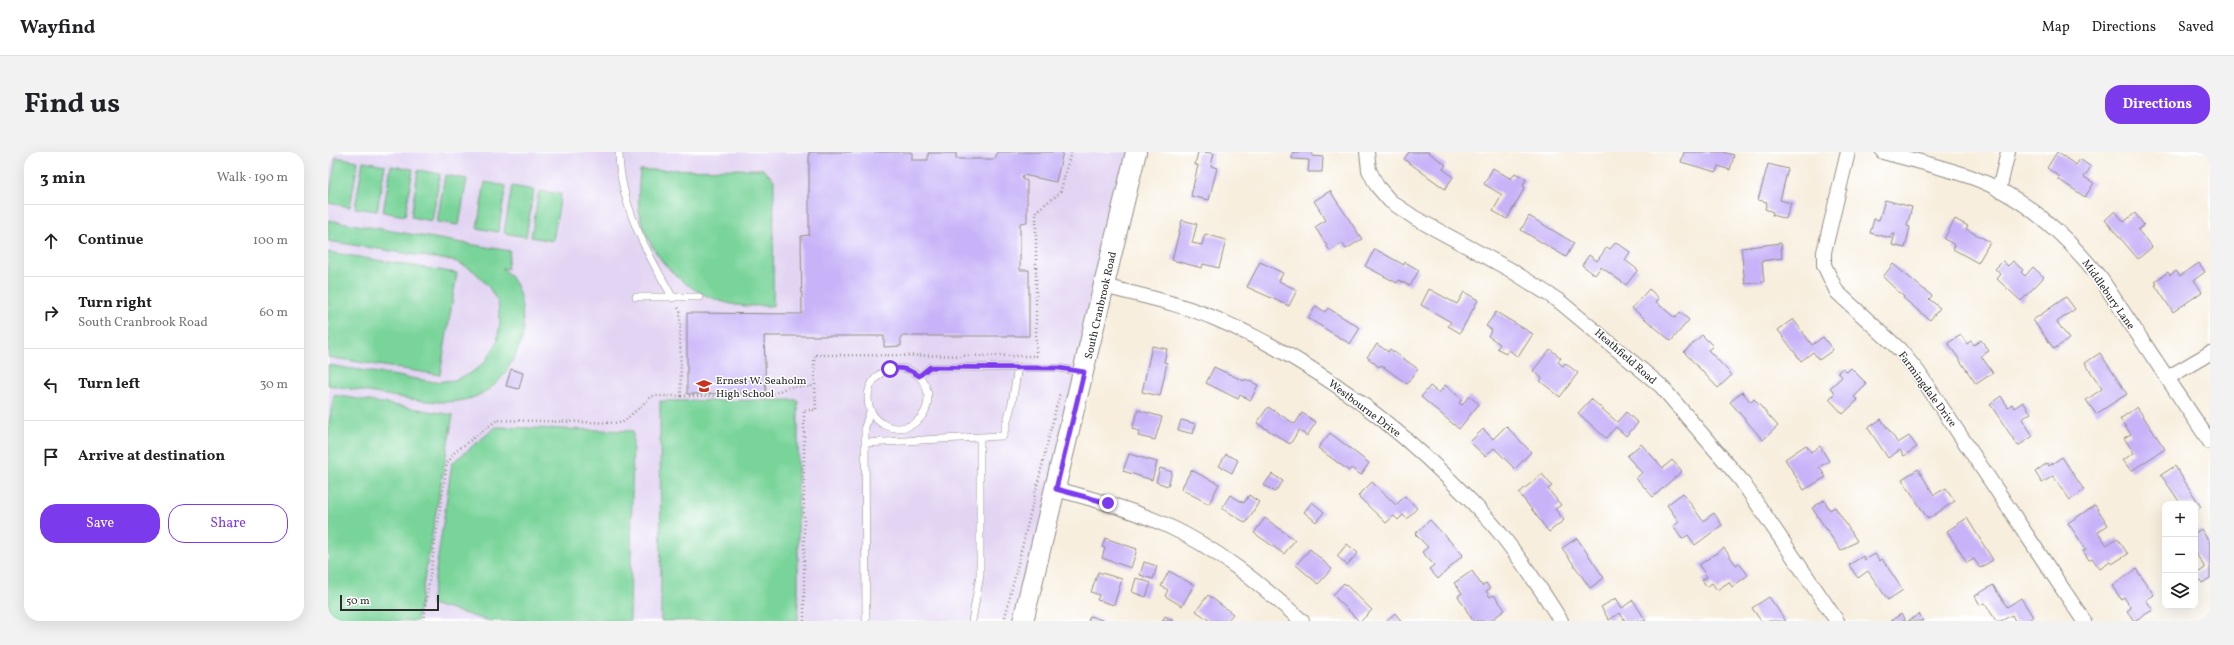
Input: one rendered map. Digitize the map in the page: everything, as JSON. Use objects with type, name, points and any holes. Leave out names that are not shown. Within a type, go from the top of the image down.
[{"type":"street","name":"South Cranbrook Road","points":[[1023,621],[1136,152]]},
{"type":"street","name":"Heathfield Road","points":[[1366,152],[1369,170],[1374,180],[1390,201],[1415,218],[1509,269],[1559,301],[1662,386],[1741,480],[1837,621]]},
{"type":"street","name":"Farmingdale Drive","points":[[1848,152],[1824,252],[1824,265],[1830,280],[1837,292],[1900,350],[1918,372],[2084,621]]},
{"type":"street","name":"Middlebury Lane","points":[[1883,152],[1972,177],[1999,190],[2036,213],[2084,257],[2106,286],[2210,442]]},
{"type":"street","points":[[1999,190],[2008,152]]},
{"type":"street","name":"Westbourne Drive","points":[[1104,286],[1158,298],[1239,329],[1300,361],[1356,399],[1397,431],[1470,500],[1502,536],[1561,621]]},
{"type":"street","points":[[2167,378],[2210,353]]},
{"type":"street","points":[[1056,489],[1138,513],[1193,538],[1225,558],[1263,587],[1302,621]]},
{"type":"lane","points":[[619,152],[619,164],[629,203],[643,244],[673,298]]},
{"type":"lane","points":[[636,297],[699,297]]},
{"type":"lane","points":[[919,376],[930,367],[1066,368],[1084,372]]},
{"type":"lane","points":[[865,443],[1002,436],[1012,402],[1018,367]]},
{"type":"lane","points":[[900,368],[910,370],[919,376],[925,384],[928,394],[928,403],[920,420],[902,429],[893,428],[876,419],[870,411],[867,401],[868,391],[873,381],[880,373],[890,369],[900,368]]},
{"type":"lane","points":[[866,621],[865,427],[870,411]]},
{"type":"lane","points":[[972,621],[980,575],[980,437]]},
{"type":"path","points":[[673,298],[680,312],[681,396]]},
{"type":"path","points":[[422,621],[447,464],[455,452],[497,420],[622,423],[652,396],[771,395],[788,387],[815,386]]},
{"type":"path","points":[[1004,621],[1060,389]]},
{"type":"shaded area","name":"Ernest W. Seaholm High School","points":[[328,152],[1137,152],[1024,621],[328,621]]},
{"type":"green space","points":[[336,157],[358,161],[350,207],[328,203]]},
{"type":"green space","points":[[363,161],[385,165],[377,211],[355,208]]},
{"type":"green space","points":[[391,166],[413,169],[405,216],[383,212]]},
{"type":"green space","points":[[763,169],[774,180],[773,306],[740,306],[719,301],[703,294],[675,275],[653,248],[646,233],[639,210],[638,199],[640,170]]},
{"type":"green space","points":[[418,170],[440,174],[432,221],[411,217]]},
{"type":"green space","points":[[445,175],[467,179],[459,225],[437,222]]},
{"type":"green space","points":[[485,182],[506,186],[498,232],[477,228]]},
{"type":"green space","points":[[512,186],[534,190],[526,237],[504,233]]},
{"type":"green space","points":[[539,191],[561,194],[553,241],[531,237]]},
{"type":"green space","points":[[328,220],[510,251],[507,269],[502,268],[513,281],[520,296],[523,334],[515,357],[499,380],[486,391],[472,398],[441,402],[408,399],[328,385],[328,365],[435,382],[454,380],[471,373],[485,362],[497,343],[500,322],[498,302],[488,286],[474,271],[454,261],[328,241]]},
{"type":"green space","points":[[328,252],[457,273],[440,375],[328,357]]},
{"type":"green space","points":[[334,395],[453,415],[417,621],[328,621],[328,428]]},
{"type":"green space","points":[[798,400],[798,621],[661,621],[660,401]]},
{"type":"green space","points":[[496,427],[633,431],[630,621],[490,621],[431,604],[452,463]]},
{"type":"building","points":[[809,152],[912,152],[912,160],[928,160],[928,153],[956,153],[956,159],[995,159],[997,152],[1063,152],[1056,182],[1023,175],[1022,179],[1027,181],[1027,222],[1020,223],[1020,270],[1029,270],[1029,336],[901,336],[901,346],[884,347],[884,336],[764,336],[766,393],[687,394],[687,313],[802,314],[801,236],[809,235]]},
{"type":"building","points":[[1198,152],[1214,153],[1211,166],[1217,168],[1209,200],[1191,196],[1198,165],[1195,165]]},
{"type":"building","points":[[1293,152],[1312,152],[1312,156],[1323,157],[1322,172],[1308,172],[1309,160],[1292,159]]},
{"type":"building","points":[[1409,152],[1428,152],[1446,165],[1443,169],[1453,177],[1445,189],[1404,159]]},
{"type":"building","points":[[1684,152],[1723,152],[1734,155],[1730,170],[1718,166],[1716,172],[1681,162]]},
{"type":"building","points":[[2057,152],[2076,165],[2080,159],[2091,167],[2084,177],[2094,183],[2085,197],[2058,179],[2060,177],[2047,168]]},
{"type":"building","points":[[1768,164],[1788,169],[1780,200],[1791,203],[1786,219],[1772,215],[1773,212],[1765,209],[1767,202],[1758,200]]},
{"type":"building","points":[[1493,168],[1511,179],[1515,173],[1526,179],[1523,186],[1525,187],[1507,219],[1493,211],[1502,195],[1484,184]]},
{"type":"building","points":[[1330,191],[1362,239],[1346,249],[1342,243],[1330,251],[1315,227],[1326,220],[1314,201]]},
{"type":"building","points":[[1885,200],[1912,207],[1907,226],[1910,227],[1905,248],[1892,245],[1895,234],[1892,234],[1891,238],[1870,233],[1874,219],[1879,220]]},
{"type":"building","points":[[2115,211],[2124,222],[2135,213],[2144,225],[2138,230],[2152,247],[2138,259],[2105,220]]},
{"type":"building","points":[[1529,216],[1574,243],[1566,257],[1521,230]]},
{"type":"building","points":[[1955,219],[1968,226],[1966,229],[1990,242],[1978,263],[1953,249],[1955,245],[1944,239]]},
{"type":"building","points":[[1182,220],[1197,224],[1192,243],[1202,245],[1205,234],[1226,240],[1219,268],[1203,264],[1202,268],[1172,260]]},
{"type":"building","points":[[1616,242],[1630,252],[1625,260],[1638,270],[1626,285],[1601,267],[1595,275],[1582,265],[1589,255],[1597,261],[1607,247],[1610,249]]},
{"type":"building","points":[[1781,243],[1782,258],[1762,261],[1764,282],[1745,284],[1741,248]]},
{"type":"building","points":[[1375,249],[1404,265],[1405,262],[1419,270],[1410,286],[1399,280],[1397,283],[1365,266]]},
{"type":"building","points":[[2003,261],[2008,266],[2013,261],[2023,270],[2021,272],[2025,276],[2033,267],[2044,277],[2021,301],[1997,279],[2001,274],[1995,269]]},
{"type":"building","points":[[1260,262],[1283,273],[1279,281],[1297,290],[1289,306],[1247,287]]},
{"type":"building","points":[[2199,263],[2205,272],[2194,280],[2202,292],[2173,312],[2155,285],[2157,284],[2155,281],[2168,272],[2170,275],[2176,271],[2180,276]]},
{"type":"building","points":[[1893,264],[1932,296],[1929,299],[1940,308],[1930,320],[1903,298],[1904,297],[1883,277]]},
{"type":"building","points":[[1429,289],[1457,304],[1464,292],[1478,300],[1460,333],[1448,326],[1451,322],[1421,305]]},
{"type":"building","points":[[1649,289],[1659,298],[1656,302],[1675,318],[1680,312],[1689,320],[1671,341],[1632,308]]},
{"type":"building","points":[[2066,297],[2075,309],[2057,322],[2069,339],[2054,349],[2033,320]]},
{"type":"building","points":[[1316,306],[1325,312],[1328,308],[1360,328],[1350,344],[1308,318]]},
{"type":"building","points":[[1496,312],[1533,334],[1518,357],[1509,350],[1506,354],[1497,348],[1500,344],[1488,336],[1492,330],[1486,326]]},
{"type":"building","points":[[1793,319],[1812,345],[1823,337],[1833,350],[1819,360],[1813,352],[1801,361],[1778,330]]},
{"type":"building","points":[[1702,335],[1713,346],[1708,350],[1732,375],[1718,388],[1684,352]]},
{"type":"building","points":[[1961,335],[1967,344],[1971,341],[1974,345],[1981,340],[1989,351],[1981,356],[1993,373],[1976,384],[1948,343]]},
{"type":"building","points":[[1377,344],[1388,352],[1390,349],[1418,369],[1407,384],[1381,365],[1379,367],[1367,357]]},
{"type":"building","points":[[1152,346],[1167,349],[1164,362],[1167,363],[1160,396],[1142,392]]},
{"type":"building","points":[[1550,349],[1561,358],[1558,362],[1563,366],[1565,363],[1578,373],[1560,397],[1540,381],[1542,378],[1533,371]]},
{"type":"building","points":[[2100,353],[2127,394],[2096,414],[2086,400],[2102,389],[2085,363]]},
{"type":"building","points":[[1214,367],[1244,381],[1245,379],[1258,385],[1251,400],[1240,395],[1238,399],[1206,383]]},
{"type":"building","points":[[1843,368],[1847,372],[1851,368],[1867,384],[1854,397],[1858,400],[1843,414],[1829,399],[1835,393],[1830,388],[1842,377],[1838,372]]},
{"type":"building","points":[[511,369],[523,373],[519,389],[506,386]]},
{"type":"building","points":[[1445,385],[1462,399],[1459,403],[1462,405],[1469,396],[1479,404],[1459,429],[1421,397],[1430,386],[1439,393]]},
{"type":"building","points":[[1742,392],[1751,402],[1754,399],[1778,426],[1763,440],[1730,402]]},
{"type":"building","points":[[2001,396],[2008,407],[2012,404],[2014,408],[2023,402],[2031,413],[2022,419],[2033,436],[2018,446],[1990,404]]},
{"type":"building","points":[[1591,399],[1617,422],[1626,412],[1638,423],[1626,436],[1616,427],[1606,438],[1578,413]]},
{"type":"building","points":[[1268,407],[1295,424],[1302,413],[1316,422],[1307,436],[1299,430],[1290,444],[1257,423]]},
{"type":"building","points":[[2137,407],[2165,449],[2131,471],[2123,460],[2134,453],[2124,438],[2131,434],[2120,419]]},
{"type":"building","points":[[1138,410],[1162,417],[1155,440],[1138,436],[1140,431],[1132,429]]},
{"type":"building","points":[[1881,419],[1898,443],[1909,436],[1917,447],[1904,456],[1900,450],[1888,458],[1868,428]]},
{"type":"building","points":[[1181,420],[1196,424],[1193,434],[1178,430]]},
{"type":"building","points":[[1506,426],[1531,452],[1515,469],[1494,448],[1485,456],[1470,442],[1483,429],[1493,439]]},
{"type":"building","points":[[1330,433],[1369,463],[1361,475],[1351,468],[1349,471],[1318,448]]},
{"type":"building","points":[[1641,444],[1663,468],[1672,460],[1682,471],[1653,497],[1636,478],[1642,473],[1627,456]]},
{"type":"building","points":[[1806,445],[1811,452],[1820,446],[1829,461],[1819,467],[1826,477],[1804,490],[1785,459]]},
{"type":"building","points":[[1129,454],[1157,462],[1152,480],[1123,471]]},
{"type":"building","points":[[1226,454],[1238,460],[1232,473],[1219,466]]},
{"type":"building","points":[[2062,457],[2084,490],[2070,500],[2053,476],[2042,483],[2035,472],[2047,463],[2049,466]]},
{"type":"building","points":[[2175,466],[2197,501],[2179,501],[2161,475]]},
{"type":"building","points":[[1160,468],[1172,472],[1168,486],[1156,482]]},
{"type":"building","points":[[1918,469],[1934,495],[1946,488],[1955,501],[1928,519],[1902,479]]},
{"type":"building","points":[[1191,470],[1219,484],[1209,504],[1181,489]]},
{"type":"building","points":[[1272,474],[1283,481],[1275,492],[1264,485]]},
{"type":"building","points":[[1542,474],[1552,486],[1548,489],[1561,505],[1555,509],[1564,520],[1549,532],[1519,493]]},
{"type":"building","points":[[1372,482],[1396,505],[1405,496],[1417,508],[1407,519],[1403,515],[1398,520],[1394,516],[1386,523],[1358,496]]},
{"type":"building","points":[[1683,493],[1703,521],[1714,513],[1722,525],[1695,545],[1688,535],[1682,539],[1673,526],[1679,522],[1667,505]]},
{"type":"building","points":[[1230,495],[1244,503],[1249,495],[1259,502],[1246,523],[1222,508]]},
{"type":"building","points":[[1824,500],[1830,510],[1835,507],[1857,541],[1841,551],[1812,508]]},
{"type":"building","points":[[1312,502],[1324,512],[1316,522],[1304,512]]},
{"type":"building","points":[[2198,502],[2201,507],[2198,509]]},
{"type":"building","points":[[2095,505],[2108,525],[2098,532],[2107,545],[2117,538],[2128,554],[2112,564],[2110,562],[2100,569],[2092,558],[2089,560],[2083,551],[2086,549],[2068,523]]},
{"type":"building","points":[[1265,518],[1295,540],[1284,554],[1254,533]]},
{"type":"building","points":[[1967,518],[1993,560],[1980,568],[1974,559],[1967,563],[1947,531]]},
{"type":"building","points":[[1430,520],[1463,555],[1438,579],[1429,569],[1434,565],[1422,552],[1428,547],[1415,534]]},
{"type":"building","points":[[2201,529],[2210,543],[2210,578],[2202,583],[2198,577],[2198,573],[2205,568],[2198,557],[2198,531]]},
{"type":"building","points":[[1105,538],[1137,549],[1131,568],[1102,558],[1105,548],[1102,547]]},
{"type":"building","points":[[1577,538],[1604,578],[1590,588],[1562,548]]},
{"type":"building","points":[[1347,544],[1358,553],[1347,565],[1337,556]]},
{"type":"building","points":[[1724,548],[1736,565],[1739,563],[1748,575],[1732,587],[1729,582],[1717,590],[1712,583],[1707,587],[1702,580],[1707,577],[1699,565]]},
{"type":"building","points":[[1310,549],[1332,569],[1318,584],[1296,565]]},
{"type":"building","points":[[1875,554],[1880,561],[1882,559],[1903,590],[1888,600],[1868,571],[1858,578],[1849,565],[1863,556],[1865,560]]},
{"type":"building","points":[[1144,562],[1157,566],[1153,579],[1140,575]]},
{"type":"building","points":[[2136,569],[2154,595],[2146,600],[2153,610],[2134,621],[2127,611],[2131,608],[2124,597],[2121,599],[2112,586]]},
{"type":"building","points":[[1169,571],[1194,585],[1182,606],[1165,596],[1168,590],[1161,586]]},
{"type":"building","points":[[1472,571],[1482,586],[1486,583],[1490,589],[1486,591],[1490,597],[1494,595],[1505,610],[1490,621],[1473,621],[1458,596],[1462,593],[1454,583]]},
{"type":"building","points":[[1098,572],[1122,579],[1114,605],[1097,600],[1099,595],[1091,592]]},
{"type":"building","points":[[1136,578],[1151,583],[1146,597],[1132,592]]},
{"type":"building","points":[[1344,583],[1372,610],[1361,621],[1359,621],[1333,595]]},
{"type":"building","points":[[1993,585],[2007,607],[2021,598],[2033,617],[2027,621],[2015,621],[2012,615],[2001,621],[1996,621],[1985,603],[1980,605],[1975,596]]},
{"type":"building","points":[[1208,595],[1233,614],[1227,621],[1210,621],[1196,611]]},
{"type":"building","points":[[1769,597],[1786,621],[1761,621],[1752,608]]},
{"type":"building","points":[[1616,598],[1622,608],[1633,600],[1646,621],[1625,621],[1620,613],[1609,620],[1601,607]]},
{"type":"building","points":[[1395,613],[1401,621],[1386,621]]},
{"type":"building","points":[[1901,614],[1906,621],[1890,621]]},
{"type":"building","points":[[1919,614],[1924,621],[1908,621]]},
{"type":"building","points":[[1090,616],[1105,621],[1088,621]]},
{"type":"building","points":[[1165,616],[1174,621],[1162,621]]},
{"type":"place","name":"Ernest W. Seaholm High School","points":[[704,386]]},
{"type":"route","points":[[890,369],[900,368],[910,370],[919,376],[930,367],[1066,368],[1084,372],[1056,489],[1108,503]]}]
